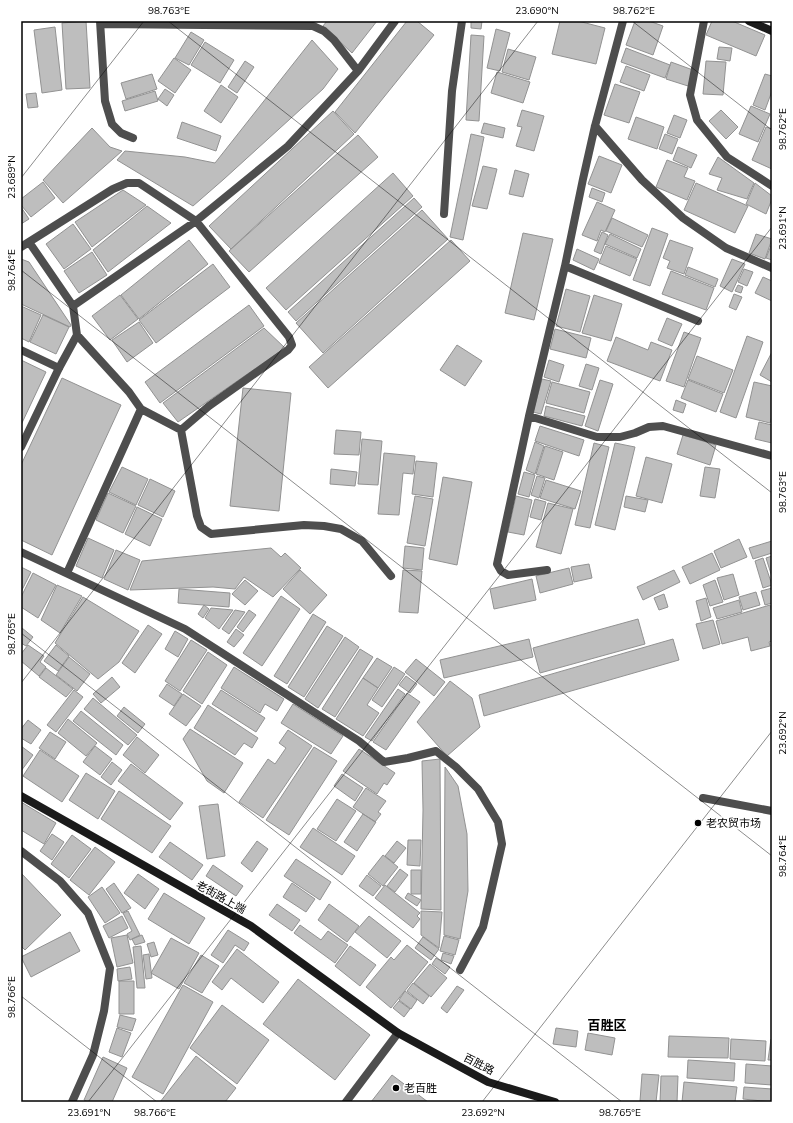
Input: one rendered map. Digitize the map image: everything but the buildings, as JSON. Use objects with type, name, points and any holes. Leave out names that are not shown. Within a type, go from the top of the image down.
[{"type":"main road","points":[[749,21],[772,31]]},
{"type":"main road","name":"老街路上端","points":[[21,796],[251,926],[398,1033]]},
{"type":"main road","name":"百胜路","points":[[398,1033],[488,1082],[555,1102]]},
{"type":"street","points":[[73,306],[196,221],[288,146],[358,71],[395,21]]},
{"type":"street","points":[[444,214],[452,91],[462,21]]},
{"type":"street","points":[[547,570],[508,575],[501,571],[497,564],[529,416],[565,266],[595,126],[623,21]]},
{"type":"street","points":[[704,21],[690,94],[697,120],[727,157],[772,186]]},
{"type":"street","points":[[133,138],[121,133],[112,124],[105,101],[101,23],[313,26],[324,31],[334,40],[358,71]]},
{"type":"street","points":[[595,126],[642,180],[683,218],[726,248],[772,268]]},
{"type":"street","points":[[21,247],[112,189],[127,183],[139,183],[196,221],[290,337],[292,345],[288,350],[209,406],[181,430]]},
{"type":"street","points":[[29,242],[73,306],[77,335],[129,392],[141,409],[181,430]]},
{"type":"street","points":[[565,266],[698,321]]},
{"type":"street","points":[[21,447],[59,368],[77,335]]},
{"type":"street","points":[[21,350],[59,368]]},
{"type":"street","points":[[67,573],[141,409]]},
{"type":"street","points":[[529,416],[597,437],[620,437],[649,427],[663,426],[772,456]]},
{"type":"street","points":[[181,430],[197,516],[201,527],[211,534],[304,525],[342,529],[362,541],[391,576]]},
{"type":"street","points":[[21,552],[185,629],[359,741],[384,762],[436,751],[456,767],[478,789],[498,822],[502,844],[483,926],[460,970]]},
{"type":"street","points":[[703,798],[772,812]]},
{"type":"street","points":[[21,851],[60,881],[88,913],[110,968],[104,1011],[93,1055],[72,1102]]},
{"type":"street","points":[[346,1102],[398,1033]]},
{"type":"place","name":"老农贸市场","points":[[698,823]]},
{"type":"place","name":"老百胜","points":[[396,1088]]},
{"type":"district","name":"百胜区","points":[[607,1025]]}]
